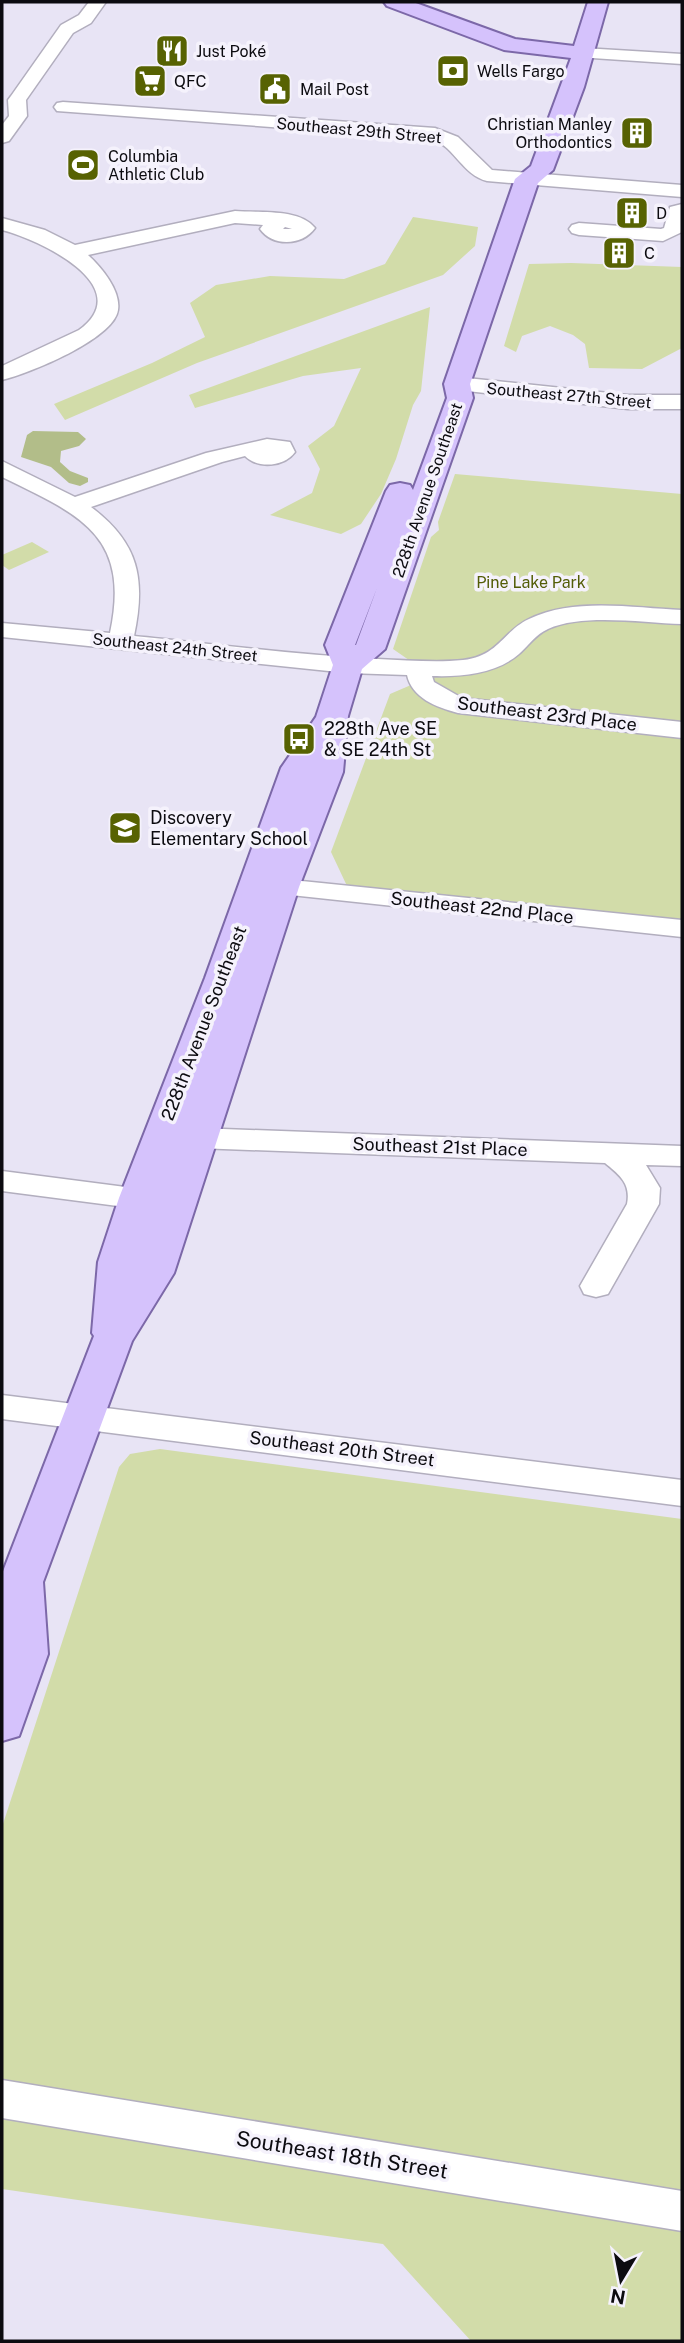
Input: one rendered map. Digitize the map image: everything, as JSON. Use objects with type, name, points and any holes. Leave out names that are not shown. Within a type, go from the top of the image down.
[{"type":"main road","points":[[394,2],[497,40],[527,48],[573,52]]},
{"type":"main road","name":"228th Avenue Southeast","points":[[573,52],[581,2]]},
{"type":"main road","name":"228th Avenue Southeast","points":[[2,1723],[25,1654],[11,1599],[112,1340],[154,1273],[282,887],[327,772],[332,716],[348,665],[340,645],[421,470],[460,398],[457,384],[527,179],[519,170],[598,2]]},
{"type":"main road","name":"228th Avenue Southeast","points":[[112,1340],[118,1262],[138,1198],[223,978],[297,768],[332,716]]},
{"type":"main road","points":[[223,978],[227,995],[222,1021],[223,1059]]},
{"type":"street","points":[[2,137],[18,116],[17,100],[67,29],[85,19],[97,2]]},
{"type":"street","points":[[573,52],[682,59]]},
{"type":"street","name":"Southeast 29th Street","points":[[63,107],[435,134],[455,142],[482,173],[682,191]]},
{"type":"street","points":[[588,197],[576,238],[663,235],[673,231],[677,211],[682,210]]},
{"type":"street","points":[[72,252],[219,219],[250,218],[278,223]]},
{"type":"street","points":[[2,224],[72,252],[104,290],[109,308],[106,318],[86,335],[2,374]]},
{"type":"street","name":"Southeast 27th Street","points":[[457,384],[628,402],[682,402]]},
{"type":"street","points":[[75,505],[223,454],[253,449]]},
{"type":"street","points":[[2,468],[75,505],[109,536],[126,572],[129,591],[121,641]]},
{"type":"street","points":[[348,665],[456,669],[504,654],[538,624],[561,618],[583,615],[682,617]]},
{"type":"street","name":"Southeast 24th Street","points":[[2,630],[348,665]]},
{"type":"street","name":"Southeast 23rd Place","points":[[418,668],[422,685],[444,700],[458,705],[682,730]]},
{"type":"street","name":"Southeast 22nd Place","points":[[282,887],[682,929]]},
{"type":"street","name":"Southeast 21st Place","points":[[197,1138],[682,1156]]},
{"type":"street","points":[[596,1286],[643,1204],[646,1193],[644,1184],[634,1171],[614,1154]]},
{"type":"street","points":[[2,1181],[177,1203]]},
{"type":"street","name":"Southeast 20th Street","points":[[2,1408],[83,1416],[682,1493]]},
{"type":"street","name":"Southeast 18th Street","points":[[2,2099],[682,2211]]},
{"type":"green space","points":[[413,217],[478,227],[475,246],[443,275],[197,363],[65,420],[54,404],[152,363],[205,337],[190,303],[216,285],[270,276],[344,279],[385,264]]},
{"type":"green space","points":[[529,264],[682,267],[682,348],[642,369],[589,368],[585,344],[573,335],[550,326],[522,336],[516,352],[504,346]]},
{"type":"green space","points":[[430,307],[421,391],[413,405],[396,459],[381,494],[361,524],[341,534],[270,515],[312,493],[320,469],[308,446],[334,426],[361,368],[303,376],[195,408],[189,395]]},
{"type":"green space","name":"Pine Lake Park","points":[[455,474],[682,494],[682,922],[517,902],[347,886],[331,852],[390,694],[432,676],[393,649],[431,537],[439,530],[438,522]]},
{"type":"green space","points":[[32,542],[49,552],[9,570],[2,565],[2,555]]},
{"type":"green space","points":[[160,1449],[682,1519],[682,2341],[471,2341],[383,2244],[2,2189],[2,1827],[119,1467],[130,1454]]},
{"type":"shaded area","points":[[33,431],[78,432],[86,439],[79,446],[61,451],[60,462],[70,471],[88,478],[88,482],[80,486],[69,483],[51,467],[21,457],[27,435]]},
{"type":"place","name":"Just Poké","points":[[172,51]]},
{"type":"place","name":"Wells Fargo","points":[[453,71]]},
{"type":"place","name":"QFC","points":[[150,81]]},
{"type":"place","name":"Mail Post","points":[[275,89]]},
{"type":"place","name":"Christian Manley Orthodontics","points":[[637,133]]},
{"type":"place","name":"Columbia Athletic Club","points":[[83,165]]},
{"type":"place","name":"D","points":[[632,213]]},
{"type":"place","name":"C","points":[[619,253]]},
{"type":"place","name":"228th Ave SE & SE 24th St","points":[[299,739]]},
{"type":"place","name":"Discovery Elementary School","points":[[125,828]]}]
